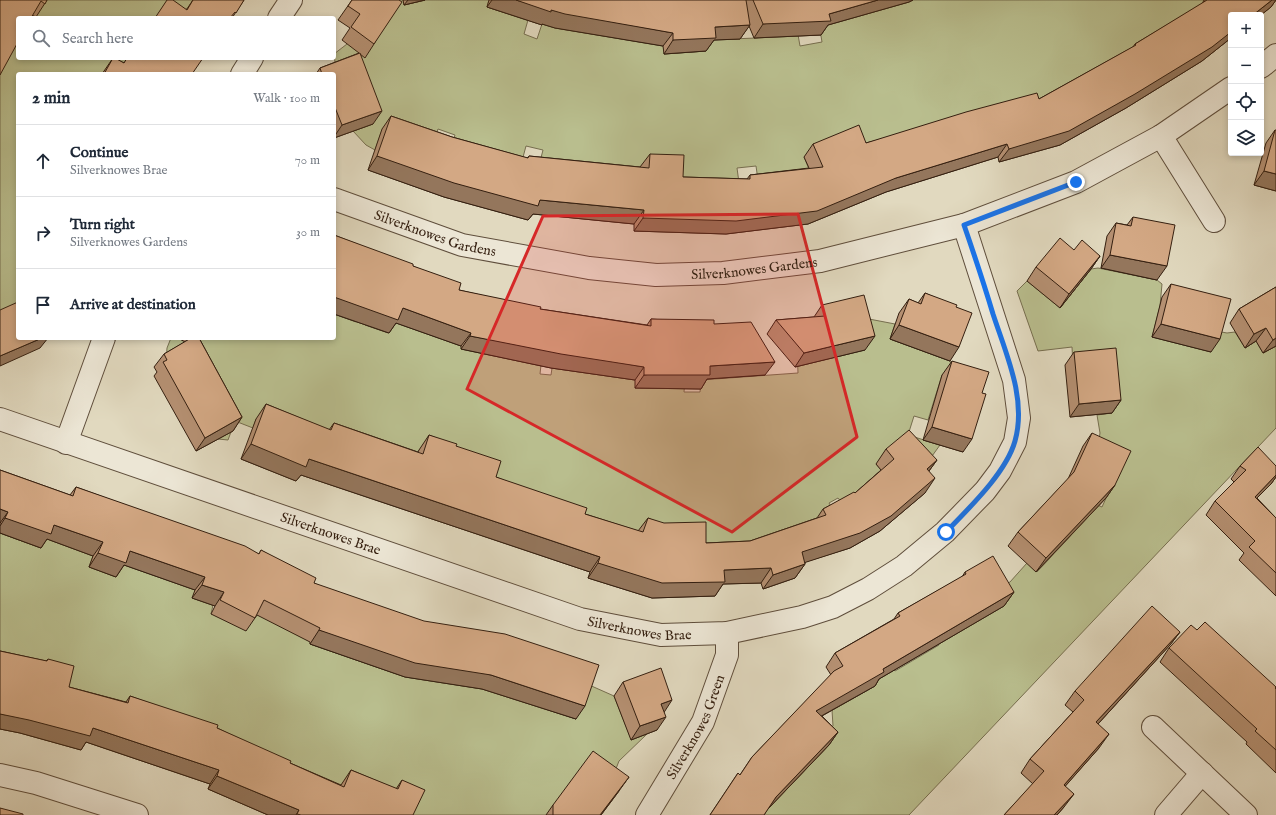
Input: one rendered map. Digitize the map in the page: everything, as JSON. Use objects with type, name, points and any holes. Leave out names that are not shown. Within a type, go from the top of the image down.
[{"type":"street","points":[[280,16],[291,0]]},
{"type":"street","points":[[1264,65],[1276,55]]},
{"type":"street","points":[[243,72],[251,60]]},
{"type":"street","name":"Silverknowes Gardens","points":[[336,200],[462,245],[590,268],[656,275],[723,273],[820,261],[964,225],[1076,182],[1161,136],[1228,90]]},
{"type":"street","points":[[1161,136],[1214,220]]},
{"type":"street","name":"Silverknowes Brae","points":[[0,419],[580,619],[660,635],[727,633],[802,617],[834,607],[868,589],[904,566],[946,532],[984,491],[1000,471],[1015,442],[1019,418],[1014,380],[964,225]]},
{"type":"street","points":[[66,443],[103,340]]},
{"type":"street","name":"Silverknowes Green","points":[[647,815],[703,722],[726,655],[727,633]]},
{"type":"street","points":[[1153,727],[1246,815]]},
{"type":"street","points":[[1166,815],[1202,773]]},
{"type":"street","points":[[0,775],[36,783],[137,815]]},
{"type":"highlighted area","points":[[798,214],[857,437],[732,532],[467,389],[543,216]]},
{"type":"green space","points":[[46,0],[193,0],[185,12],[165,16],[18,16]]},
{"type":"green space","points":[[376,0],[403,0],[404,5],[426,0],[489,0],[487,7],[528,20],[524,34],[537,39],[542,24],[662,23],[664,54],[706,51],[706,40],[756,38],[797,29],[800,46],[822,42],[819,24],[913,0],[1210,0],[1052,101],[804,157],[815,184],[759,187],[756,166],[737,168],[740,190],[536,177],[543,150],[526,146],[519,172],[449,153],[455,135],[438,129],[431,147],[382,130],[375,150],[366,145],[353,131],[372,124],[336,72],[335,60],[336,60],[336,52],[347,44]]},
{"type":"green space","points":[[16,17],[16,60],[126,60],[124,63],[109,72],[16,72],[16,313],[0,319],[0,26]]},
{"type":"green space","points":[[1098,268],[1157,280],[1162,284],[1160,306],[1152,337],[1216,331],[1227,333],[1235,332],[1245,348],[1256,341],[1263,353],[1276,346],[1276,428],[909,815],[763,815],[763,789],[783,793],[828,746],[821,738],[833,726],[832,710],[875,686],[889,661],[895,671],[939,645],[931,630],[1010,582],[1027,563],[1037,572],[1076,530],[1080,497],[1102,507],[1121,465],[1097,453],[1100,433],[1097,415],[1112,413],[1073,365],[1072,347],[1038,351],[1017,291],[1027,281],[1060,308],[1091,269]]},
{"type":"green space","points":[[360,310],[370,311],[365,325],[388,333],[393,321],[437,337],[541,365],[540,374],[551,375],[552,368],[685,378],[684,392],[700,392],[701,380],[798,373],[797,350],[869,319],[895,324],[890,339],[950,361],[958,379],[942,375],[928,420],[914,416],[908,435],[940,445],[922,470],[876,464],[884,474],[844,506],[838,498],[829,503],[834,512],[750,552],[633,547],[419,450],[410,478],[256,419],[253,428],[235,421],[228,440],[218,439],[166,361],[167,348],[170,340],[336,340],[336,315],[356,322]]},
{"type":"green space","points":[[50,522],[93,556],[89,567],[126,551],[195,590],[213,605],[211,614],[319,616],[310,644],[397,674],[431,665],[429,680],[489,690],[576,719],[587,684],[614,696],[631,739],[647,734],[619,761],[610,784],[546,815],[410,815],[334,800],[0,666],[0,533],[41,548]]},
{"type":"building","points":[[0,0],[47,0],[45,4],[41,1],[32,16],[16,16],[16,46],[0,75]]},
{"type":"building","points":[[167,0],[173,0],[187,10],[193,0],[244,0],[236,13],[235,12],[232,16],[156,16]]},
{"type":"building","points":[[352,0],[399,0],[402,2],[374,44],[351,27],[360,14],[348,6]]},
{"type":"building","points":[[516,0],[746,0],[750,25],[715,27],[716,38],[673,40],[673,33],[565,14],[551,10],[551,12]]},
{"type":"building","points":[[753,0],[878,0],[829,14],[831,21],[763,24]]},
{"type":"building","points":[[1207,0],[1272,0],[1257,12],[1228,12],[1228,34],[1212,47],[1135,94],[1069,131],[1009,149],[1007,144],[896,178],[817,211],[736,221],[643,218],[644,210],[540,200],[538,206],[454,183],[377,156],[391,116],[452,137],[528,158],[529,156],[649,168],[650,154],[684,155],[683,177],[750,179],[750,175],[823,167],[813,144],[859,125],[866,143],[966,112],[1037,93],[1039,99],[1136,45],[1135,44]]},
{"type":"building","points":[[360,53],[382,111],[342,125],[336,110],[336,72],[321,72],[320,68]]},
{"type":"building","points":[[112,60],[119,60],[124,63],[126,60],[202,60],[193,72],[105,72]]},
{"type":"building","points":[[1276,130],[1276,174],[1264,171]]},
{"type":"building","points":[[1133,217],[1175,225],[1167,266],[1110,255],[1116,223],[1131,226]]},
{"type":"building","points":[[336,236],[461,283],[459,290],[541,307],[540,309],[651,326],[651,319],[714,320],[714,324],[751,322],[775,362],[710,366],[710,375],[644,375],[644,367],[561,354],[470,336],[471,333],[403,308],[398,320],[336,298]]},
{"type":"building","points":[[1060,238],[1074,250],[1082,240],[1100,256],[1069,294],[1036,267]]},
{"type":"building","points":[[1171,284],[1231,299],[1220,339],[1161,324]]},
{"type":"building","points":[[1276,287],[1276,338],[1273,340],[1266,328],[1254,334],[1239,309]]},
{"type":"building","points":[[925,293],[957,305],[956,307],[972,313],[959,347],[899,325],[909,299],[921,304]]},
{"type":"building","points":[[864,295],[875,336],[804,353],[776,320],[825,316],[822,305]]},
{"type":"building","points":[[16,303],[16,340],[37,340],[0,356],[0,310]]},
{"type":"building","points":[[188,340],[200,340],[242,417],[205,438],[163,362],[167,360],[164,354]]},
{"type":"building","points":[[1116,348],[1121,400],[1079,404],[1074,352]]},
{"type":"building","points":[[952,361],[989,372],[982,393],[986,394],[972,439],[932,427]]},
{"type":"building","points":[[266,404],[331,430],[334,423],[423,454],[429,435],[457,444],[456,446],[501,461],[496,477],[587,508],[585,514],[643,532],[648,518],[664,523],[706,522],[706,543],[750,541],[826,515],[823,509],[854,492],[855,493],[894,459],[886,449],[909,430],[937,460],[927,469],[935,478],[891,516],[860,533],[802,552],[805,564],[773,575],[771,568],[724,570],[725,582],[662,583],[598,563],[600,557],[309,459],[306,467],[251,444]]},
{"type":"building","points":[[1092,433],[1131,451],[1115,485],[1046,558],[1018,532],[1074,472]]},
{"type":"building","points":[[1258,447],[1276,466],[1276,475],[1255,497],[1276,518],[1276,573],[1249,547],[1255,541],[1215,501],[1246,470],[1240,466]]},
{"type":"building","points":[[0,470],[73,496],[76,487],[245,546],[259,554],[261,550],[316,578],[314,583],[424,621],[505,634],[599,665],[585,706],[491,675],[415,663],[319,630],[320,628],[264,600],[255,618],[220,600],[224,592],[202,585],[205,577],[130,551],[126,563],[98,553],[103,542],[54,525],[51,534],[5,518],[8,512],[0,509]]},
{"type":"building","points":[[993,556],[1014,592],[883,669],[884,672],[816,711],[838,732],[776,797],[764,815],[710,815],[738,773],[740,775],[752,757],[834,671],[843,666],[835,653],[900,616],[898,613],[966,574],[965,572]]},
{"type":"building","points":[[1152,606],[1180,632],[1096,722],[1109,734],[1064,785],[1074,794],[1054,815],[1004,815],[1044,771],[1030,759],[1084,700],[1075,691]]},
{"type":"building","points":[[1205,622],[1276,687],[1276,750],[1255,731],[1257,729],[1169,648],[1191,625],[1197,630]]},
{"type":"building","points":[[0,651],[47,661],[48,659],[74,666],[69,687],[128,703],[130,696],[218,725],[217,728],[291,761],[290,763],[344,787],[351,770],[398,789],[402,780],[425,790],[413,815],[297,814],[299,810],[217,776],[219,770],[93,728],[90,736],[0,714]]},
{"type":"building","points":[[661,668],[672,700],[661,704],[666,717],[640,726],[623,682]]},
{"type":"building","points":[[593,751],[629,777],[600,815],[553,815],[553,805]]},
{"type":"building","points":[[0,808],[23,814],[23,815],[0,815]]},
{"type":"route","points":[[946,532],[984,491],[1000,471],[1015,442],[1019,418],[1014,380],[964,225],[1076,182]]}]
